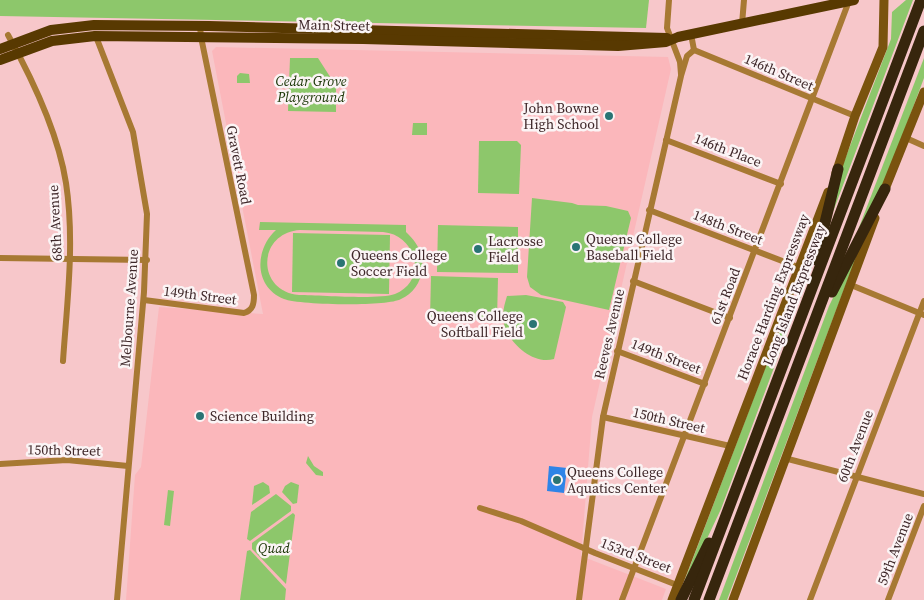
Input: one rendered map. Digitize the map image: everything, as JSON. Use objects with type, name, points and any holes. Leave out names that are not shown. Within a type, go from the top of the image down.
[{"type":"highway","name":"Long Island Expressway","points":[[694,600],[921,0]]},
{"type":"highway","name":"Long Island Expressway","points":[[709,600],[733,541],[924,31]]},
{"type":"highway","points":[[799,324],[824,233],[838,169]]},
{"type":"highway","points":[[812,326],[885,188]]},
{"type":"highway","points":[[681,600],[712,536],[732,502]]},
{"type":"highway","points":[[716,600],[733,541]]},
{"type":"main road","name":"Horace Harding Expressway","points":[[672,600],[773,338],[798,267],[838,169],[855,116],[883,47],[884,0]]},
{"type":"main road","name":"Main Street","points":[[0,60],[13,43],[95,36],[618,46],[660,43],[813,5],[852,1]]},
{"type":"main road","name":"Main Street","points":[[0,49],[57,29],[94,25],[661,36],[671,39]]},
{"type":"main road","points":[[734,600],[788,459],[885,188],[924,92]]},
{"type":"street","name":"Reeves Avenue","points":[[669,0],[667,28],[680,62],[681,76]]},
{"type":"street","points":[[742,24],[744,0]]},
{"type":"street","name":"61st Road","points":[[622,600],[852,1]]},
{"type":"street","name":"Melbourne Avenue","points":[[94,25],[95,36],[124,106],[136,143],[147,214],[144,300],[117,600]]},
{"type":"street","name":"Gravett Road","points":[[200,26],[200,37],[254,295],[252,309]]},
{"type":"street","points":[[691,34],[694,50]]},
{"type":"street","name":"68th Avenue","points":[[13,43],[51,127],[59,152],[68,194],[70,259],[63,361]]},
{"type":"street","name":"Reeves Avenue","points":[[579,600],[603,417],[681,76],[687,56],[694,50]]},
{"type":"street","name":"146th Street","points":[[694,50],[855,116]]},
{"type":"street","points":[[906,138],[924,146]]},
{"type":"street","name":"146th Place","points":[[666,140],[781,184]]},
{"type":"street","name":"148th Street","points":[[649,210],[798,267]]},
{"type":"street","points":[[0,258],[146,260]]},
{"type":"street","points":[[633,281],[730,318]]},
{"type":"street","points":[[851,285],[922,314]]},
{"type":"street","name":"149th Street","points":[[144,300],[244,313],[252,309]]},
{"type":"street","name":"60th Avenue","points":[[810,600],[856,478],[922,314],[924,300]]},
{"type":"street","name":"149th Street","points":[[617,351],[705,384]]},
{"type":"street","name":"150th Street","points":[[603,417],[730,446]]},
{"type":"street","points":[[788,459],[924,494]]},
{"type":"street","name":"150th Street","points":[[0,464],[67,460],[128,466]]},
{"type":"street","name":"59th Avenue","points":[[888,600],[924,506]]},
{"type":"street","name":"153rd Street","points":[[480,508],[521,521],[677,585]]},
{"type":"shaded area","points":[[216,47],[668,57],[671,69],[592,417],[581,556],[666,589],[662,600],[126,600],[135,475],[141,467],[159,307],[263,314],[212,51]]},
{"type":"green space","points":[[0,0],[649,0],[646,28],[0,16]]},
{"type":"green space","points":[[906,0],[913,0],[831,217],[842,167],[891,39],[892,12]]},
{"type":"green space","name":"Cedar Grove Playground","points":[[290,58],[318,58],[336,86],[336,112],[288,111]]},
{"type":"green space","points":[[924,58],[924,78],[887,177],[858,230]]},
{"type":"green space","points":[[240,73],[249,74],[250,83],[237,83],[237,76]]},
{"type":"green space","points":[[413,123],[427,123],[427,135],[412,135]]},
{"type":"green space","points":[[479,141],[517,141],[521,145],[519,194],[478,193]]},
{"type":"green space","name":"Queens College Baseball Field","points":[[532,198],[578,205],[606,206],[628,211],[631,218],[609,310],[541,295],[530,287],[527,277]]},
{"type":"green space","points":[[260,222],[406,225],[406,232],[421,253],[420,278],[416,287],[409,294],[393,302],[343,304],[307,303],[284,299],[267,286],[260,268],[264,248],[276,230],[259,230]],"holes":[[[300,230],[383,232],[395,235],[404,241],[414,259],[415,269],[412,279],[405,288],[395,294],[376,297],[299,295],[285,291],[275,284],[269,273],[267,262],[269,251],[276,241],[286,233]]]},
{"type":"green space","name":"Lacrosse Field","points":[[438,225],[518,227],[518,273],[437,272]]},
{"type":"green space","points":[[819,226],[817,253],[721,509],[686,583],[684,582],[781,326],[786,327],[807,270],[809,262],[807,260]]},
{"type":"green space","points":[[866,231],[727,600],[719,600],[829,306]]},
{"type":"green space","name":"Queens College Soccer Field","points":[[293,233],[390,235],[389,294],[292,292]]},
{"type":"green space","points":[[431,276],[498,278],[497,320],[430,319]]},
{"type":"green space","name":"Queens College Softball Field","points":[[526,295],[563,302],[566,307],[554,359],[546,360],[531,356],[518,347],[508,334],[503,315],[507,296]]},
{"type":"green space","points":[[308,456],[314,466],[323,472],[323,476],[316,475],[306,463]]},
{"type":"green space","points":[[263,482],[269,486],[270,493],[252,505],[254,486]]},
{"type":"green space","points":[[291,482],[299,485],[297,503],[293,504],[282,492],[285,486]]},
{"type":"green space","points":[[168,490],[174,491],[170,526],[164,525]]},
{"type":"green space","points":[[276,494],[291,506],[291,511],[250,541],[247,539],[251,512]]},
{"type":"green space","name":"Quad","points":[[293,513],[295,515],[286,584],[252,549],[252,543]]},
{"type":"green space","points":[[250,550],[286,589],[285,600],[240,600],[247,551]]},
{"type":"water","name":"Queens College Aquatics Center","points":[[549,466],[567,468],[564,493],[547,491]]},
{"type":"place","name":"John Bowne High School","points":[[609,116]]},
{"type":"place","name":"Queens College Baseball Field","points":[[576,247]]},
{"type":"place","name":"Lacrosse Field","points":[[478,249]]},
{"type":"place","name":"Queens College Soccer Field","points":[[341,263]]},
{"type":"place","name":"Queens College Softball Field","points":[[533,324]]},
{"type":"place","name":"Science Building","points":[[200,416]]},
{"type":"place","name":"Queens College Aquatics Center","points":[[557,480]]}]
